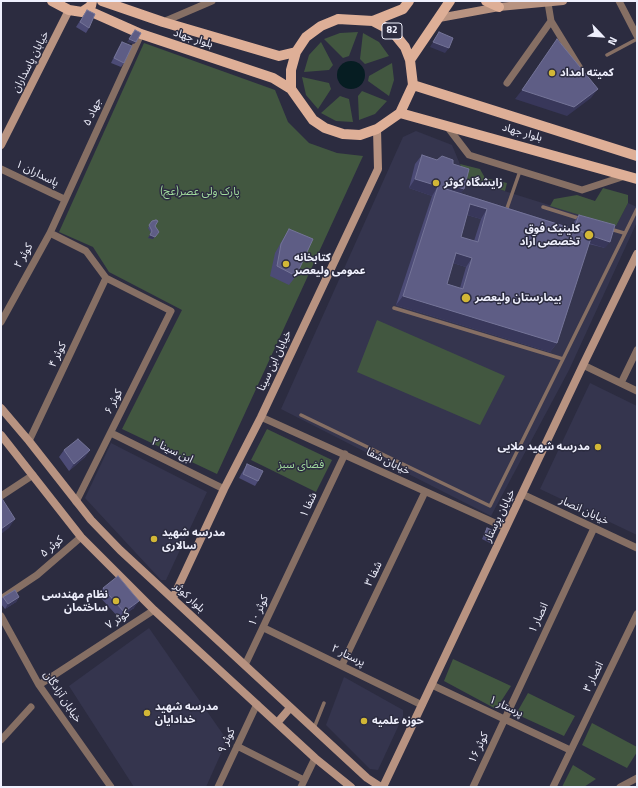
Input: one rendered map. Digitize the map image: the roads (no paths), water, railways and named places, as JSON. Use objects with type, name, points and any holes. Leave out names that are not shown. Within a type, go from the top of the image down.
[{"type":"main road","points":[[52,1],[69,10],[82,12],[90,5]]},
{"type":"main road","name":"بلوار جهاد","points":[[103,1],[163,22],[279,56],[296,52]]},
{"type":"main road","name":"82","points":[[291,89],[290,70],[296,52],[306,37],[321,26],[338,19],[373,20],[403,9],[409,1]]},
{"type":"main road","points":[[410,60],[450,1]]},
{"type":"main road","points":[[486,1],[499,7]]},
{"type":"main road","name":"بلوار جهاد","points":[[90,5],[142,34],[273,78],[291,89]]},
{"type":"main road","name":"82","points":[[373,20],[392,31],[405,47],[410,60],[413,85]]},
{"type":"main road","points":[[291,89],[313,120],[325,128],[343,134],[354,134],[377,129],[400,113],[413,85]]},
{"type":"main road","name":"بلوار جهاد","points":[[413,85],[637,156]]},
{"type":"main road","name":"بلوار جهاد","points":[[400,113],[632,177]]},
{"type":"street","points":[[163,22],[212,1]]},
{"type":"street","points":[[439,18],[499,7],[563,1]]},
{"type":"street","points":[[619,1],[637,38]]},
{"type":"street","points":[[548,3],[551,21],[587,80]]},
{"type":"street","name":"خیابان پاسداران","points":[[1,145],[69,10]]},
{"type":"street","points":[[507,83],[551,21]]},
{"type":"street","name":"جهاد ۵","points":[[64,199],[142,34]]},
{"type":"street","points":[[446,125],[469,155],[582,190],[632,177]]},
{"type":"street","name":"خیابان ابن سینا","points":[[173,598],[224,489],[261,417],[378,169],[377,129]]},
{"type":"street","name":"پاسداران ۱","points":[[1,169],[64,199]]},
{"type":"street","name":"کوثر ۲","points":[[1,322],[50,233],[64,199]]},
{"type":"street","points":[[50,233],[86,251],[106,278]]},
{"type":"street","name":"خیابان پرستار","points":[[382,787],[432,685],[583,364],[637,254]]},
{"type":"street","name":"کوثر ۶","points":[[76,502],[171,311],[106,278]]},
{"type":"street","name":"کوثر ۴","points":[[29,441],[106,278]]},
{"type":"street","points":[[620,383],[637,350]]},
{"type":"street","points":[[583,364],[637,391]]},
{"type":"street","name":"بلوار کوثر","points":[[1,408],[29,441],[76,502],[110,540],[313,729],[367,778],[382,787]]},
{"type":"street","name":"خیابان شفا","points":[[261,417],[506,528]]},
{"type":"street","name":"ابن سینا ۲","points":[[111,432],[224,489]]},
{"type":"street","points":[[1,434],[81,537],[154,610],[315,758],[351,787]]},
{"type":"street","name":"شفا ۱","points":[[292,565],[345,454]]},
{"type":"street","points":[[1,496],[34,475]]},
{"type":"street","name":"شفا ۳","points":[[342,665],[425,492]]},
{"type":"street","name":"خیابان انصار","points":[[522,494],[637,548]]},
{"type":"street","name":"انصار ۱","points":[[505,718],[594,528]]},
{"type":"street","name":"کوثر ۵","points":[[1,598],[36,574],[81,537]]},
{"type":"street","name":"کوثر ۱۰","points":[[245,665],[264,628],[292,565]]},
{"type":"street","name":"کوثر ۷","points":[[40,685],[94,648],[154,610]]},
{"type":"street","name":"انصار ۳","points":[[553,787],[637,614]]},
{"type":"street","name":"خیابان آزادگان","points":[[1,616],[40,685],[111,787]]},
{"type":"street","name":"پرستار ۲","points":[[264,628],[422,705]]},
{"type":"street","name":"پرستار ۱","points":[[432,685],[505,718],[570,750]]},
{"type":"street","name":"کوثر ۹","points":[[218,787],[257,704]]},
{"type":"street","points":[[1,740],[31,707]]},
{"type":"street","points":[[277,723],[290,708]]},
{"type":"street","name":"کوثر ۱۶","points":[[473,787],[505,718]]},
{"type":"street","points":[[236,746],[304,780]]},
{"type":"street","points":[[301,787],[315,758]]},
{"type":"street","points":[[620,787],[637,778]]},
{"type":"lane","points":[[607,55],[637,38]]},
{"type":"lane","points":[[504,215],[520,171]]},
{"type":"lane","points":[[543,207],[587,221]]},
{"type":"lane","points":[[301,415],[490,506],[637,209]]},
{"type":"lane","points":[[602,226],[624,233]]},
{"type":"lane","points":[[394,308],[563,360]]},
{"type":"lane","points":[[313,729],[324,703]]},
{"type":"place","name":"کمیته امداد","points":[[552,73]]},
{"type":"place","name":"زایشگاه کوثر","points":[[436,183]]},
{"type":"place","name":"کلینیک فوق تخصصی آراد","points":[[589,235]]},
{"type":"place","name":"کتابخانه عمومی ولیعصر","points":[[286,264]]},
{"type":"place","name":"بیمارستان ولیعصر","points":[[466,298]]},
{"type":"place","name":"مدرسه شهید ملایی","points":[[598,447]]},
{"type":"place","name":"مدرسه شهید سالاری","points":[[154,539]]},
{"type":"place","name":"نظام مهندسی ساختمان","points":[[116,601]]},
{"type":"place","name":"مدرسه شهید خدادایان","points":[[147,713]]},
{"type":"place","name":"حوزه علمیه","points":[[364,721]]},
{"type":"park label","name":"پارک ولی عصر(عج)","points":[[200,192]]},
{"type":"park label","name":"فضای سبز","points":[[301,465]]}]
